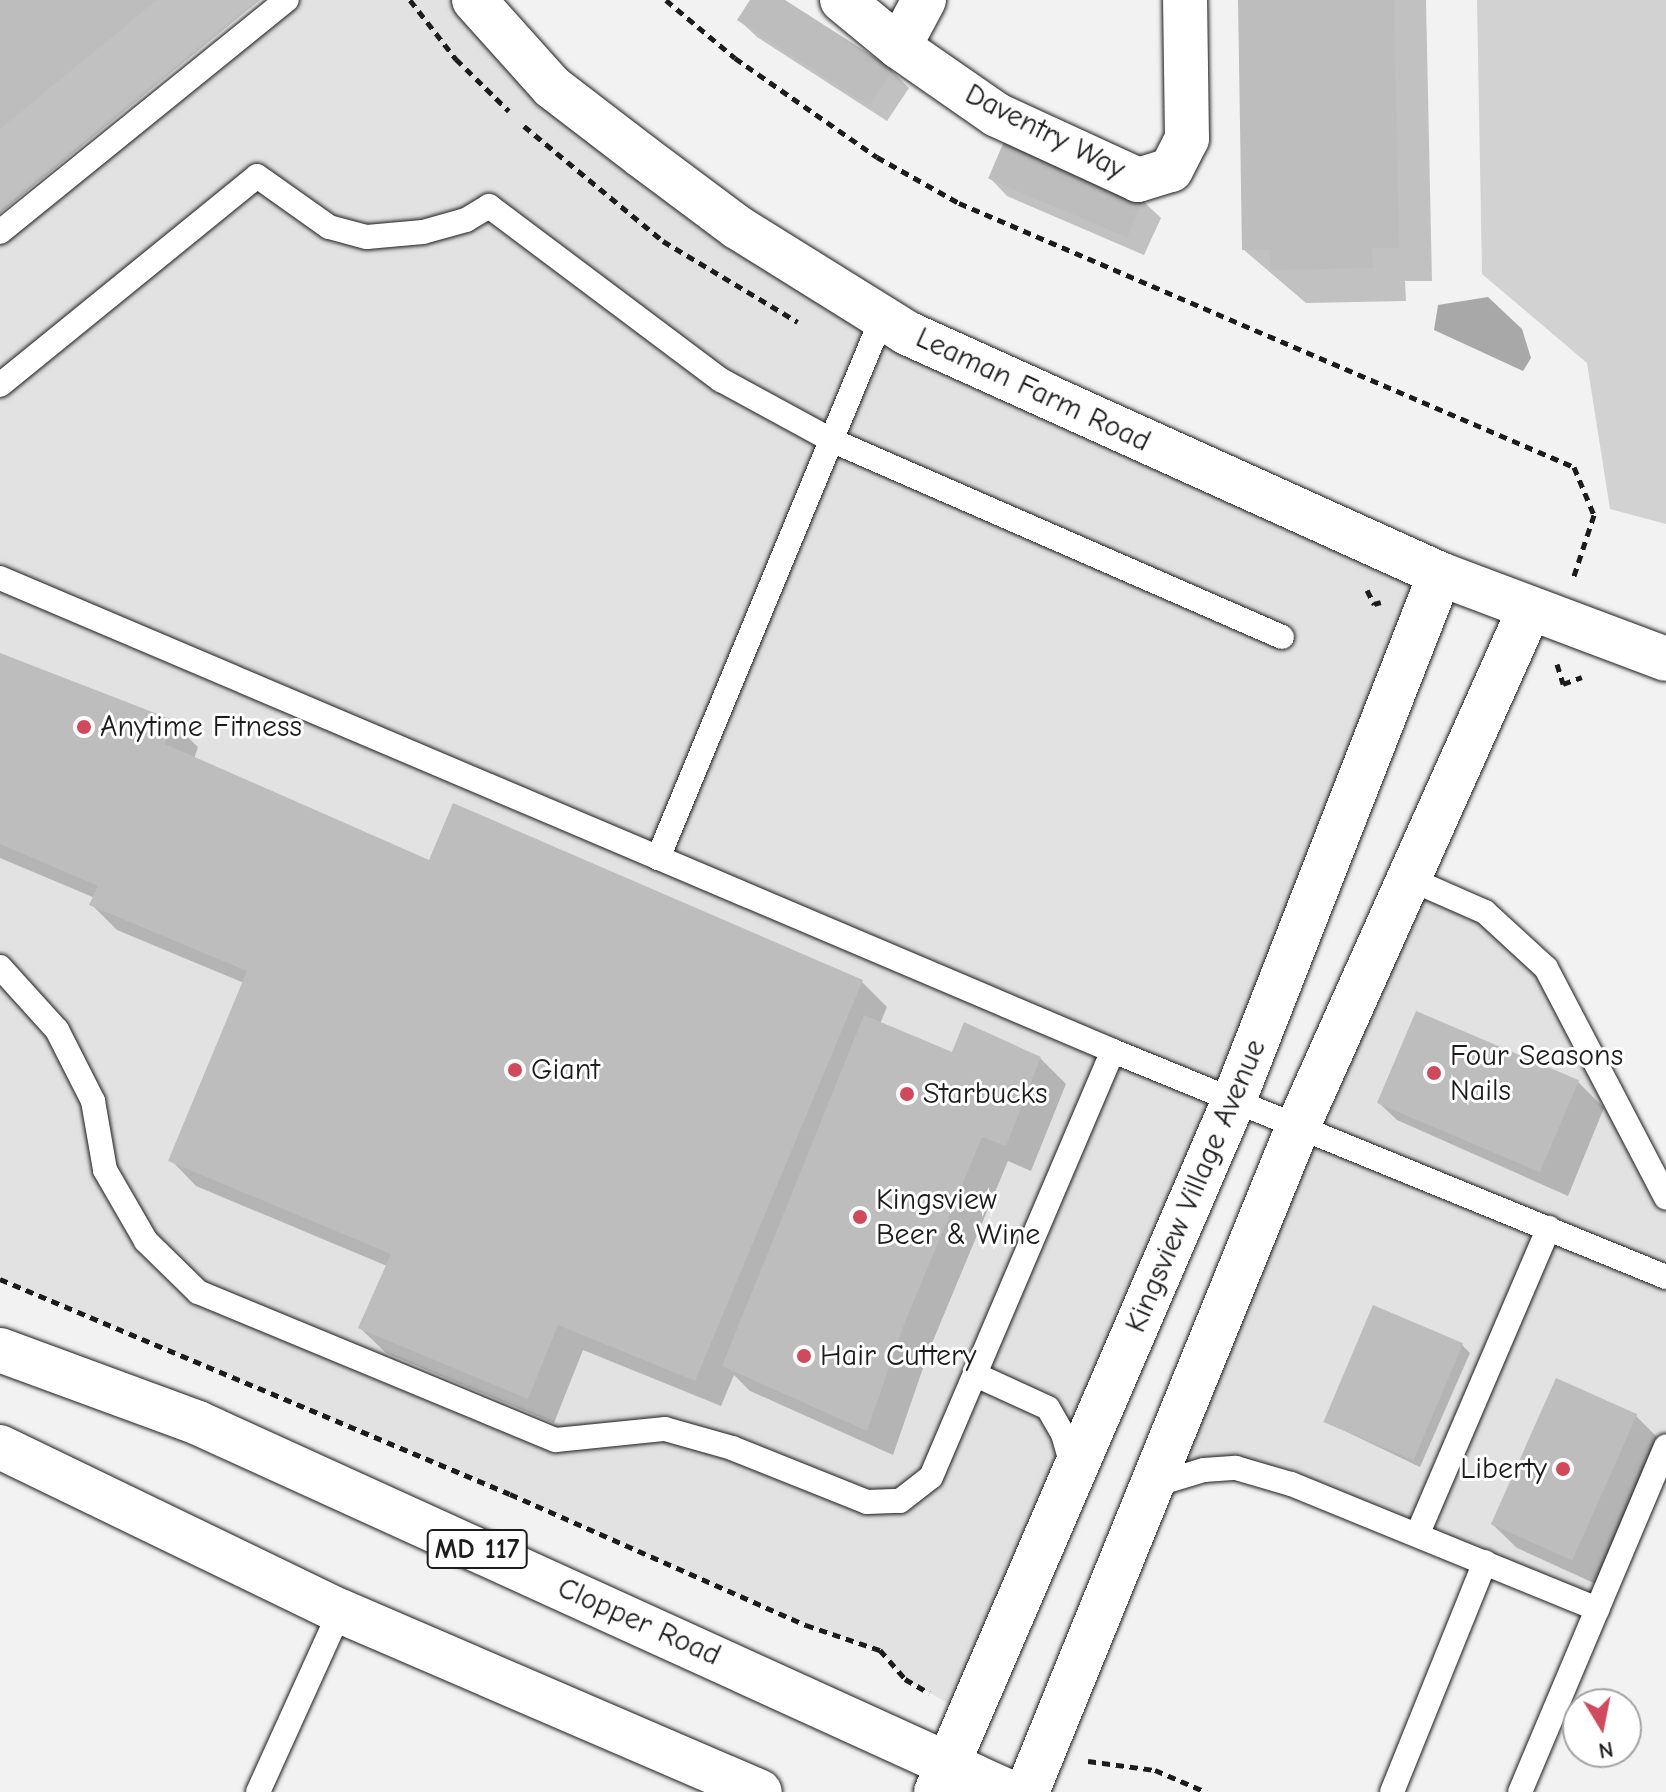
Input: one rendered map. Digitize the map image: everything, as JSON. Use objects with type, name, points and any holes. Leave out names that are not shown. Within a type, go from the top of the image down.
[{"type":"street","name":"Leaman Farm Road","points":[[474,0],[552,87],[737,227],[882,318],[1440,574],[1550,631],[1666,659]]},
{"type":"street","name":"Daventry Way","points":[[842,0],[899,47],[997,115],[1138,180],[1171,170],[1187,139],[1185,0]]},
{"type":"street","points":[[899,47],[924,0]]},
{"type":"street","name":"Kingsview Village Avenue","points":[[943,1776],[1234,1100],[1440,574]]},
{"type":"street","points":[[1027,1792],[1046,1754],[1151,1486],[1299,1124],[1410,879],[1550,631]]},
{"type":"street","name":"Clopper Road","points":[[0,1350],[198,1423],[943,1776],[1009,1792]]},
{"type":"street","points":[[0,1447],[340,1611],[760,1792]]},
{"type":"lane","points":[[0,232],[287,0]]},
{"type":"lane","points":[[0,385],[257,176],[329,227],[367,237],[423,232],[466,220],[489,206],[721,380],[831,440],[1282,637]]},
{"type":"lane","points":[[658,858],[882,318]]},
{"type":"lane","points":[[0,578],[1113,1051],[1299,1124],[1666,1277]]},
{"type":"lane","points":[[1410,879],[1485,912],[1546,968],[1666,1198]]},
{"type":"lane","points":[[0,967],[57,1030],[93,1101],[105,1170],[146,1241],[198,1292],[556,1440],[665,1429],[732,1448],[867,1502],[900,1501],[931,1477],[1113,1051]]},
{"type":"lane","points":[[1418,1533],[1549,1228]]},
{"type":"lane","points":[[976,1375],[1048,1408],[1063,1434],[1074,1473]]},
{"type":"lane","points":[[1520,1792],[1666,1447]]},
{"type":"lane","points":[[1151,1486],[1204,1470],[1236,1468],[1291,1484],[1418,1533],[1598,1609]]},
{"type":"lane","points":[[1392,1792],[1485,1562]]},
{"type":"lane","points":[[258,1792],[340,1611]]},
{"type":"path","points":[[666,0],[735,58],[877,157],[959,203],[1574,467],[1594,515],[1550,631]]},
{"type":"path","points":[[0,1279],[510,1494],[806,1625],[880,1650],[905,1679],[969,1715]]},
{"type":"path","points":[[1046,1754],[1155,1770],[1206,1792]]},
{"type":"shaded area","points":[[287,0],[474,0],[737,227],[1440,574],[969,1715],[905,1679],[880,1650],[806,1625],[510,1494],[0,1279],[0,232]]},
{"type":"shaded area","points":[[1477,0],[1666,0],[1666,524],[1610,509],[1587,363],[1482,274]]},
{"type":"shaded area","points":[[1488,297],[1522,329],[1531,358],[1523,371],[1434,330],[1438,305]]},
{"type":"shaded area","points":[[1410,879],[1518,938],[1666,1198],[1666,1447],[1598,1609],[1236,1468],[1151,1486]]},
{"type":"building","points":[[0,0],[157,0],[0,129]]},
{"type":"building","points":[[750,0],[785,0],[893,69],[869,106],[737,20]]},
{"type":"building","points":[[1238,0],[1394,0],[1399,248],[1372,248],[1373,268],[1270,270],[1270,250],[1242,250]]},
{"type":"building","points":[[1005,139],[1144,198],[1127,238],[988,179]]},
{"type":"building","name":"Giant","points":[[0,653],[173,720],[165,744],[429,860],[453,803],[863,980],[695,1381],[558,1325],[528,1399],[358,1328],[391,1254],[168,1161],[247,971],[89,905],[98,886],[0,844]]},
{"type":"building","points":[[1416,1011],[1579,1080],[1540,1172],[1377,1103]]},
{"type":"building","points":[[864,1015],[952,1052],[964,1022],[1041,1057],[1006,1146],[982,1137],[905,1322],[867,1431],[722,1366]]},
{"type":"building","name":"Liberty","points":[[1373,1305],[1463,1343],[1414,1460],[1323,1422]]},
{"type":"building","name":"Liberty","points":[[1556,1378],[1637,1414],[1572,1560],[1491,1524]]},
{"type":"place","name":"Anytime Fitness","points":[[84,727]]},
{"type":"place","name":"Giant","points":[[515,1070]]},
{"type":"place","name":"Four Seasons Nails","points":[[1434,1073]]},
{"type":"place","name":"Starbucks","points":[[907,1094]]},
{"type":"place","name":"Kingsview Beer & Wine","points":[[860,1217]]},
{"type":"place","name":"Hair Cuttery","points":[[804,1356]]},
{"type":"place","name":"Liberty","points":[[1563,1469]]}]
